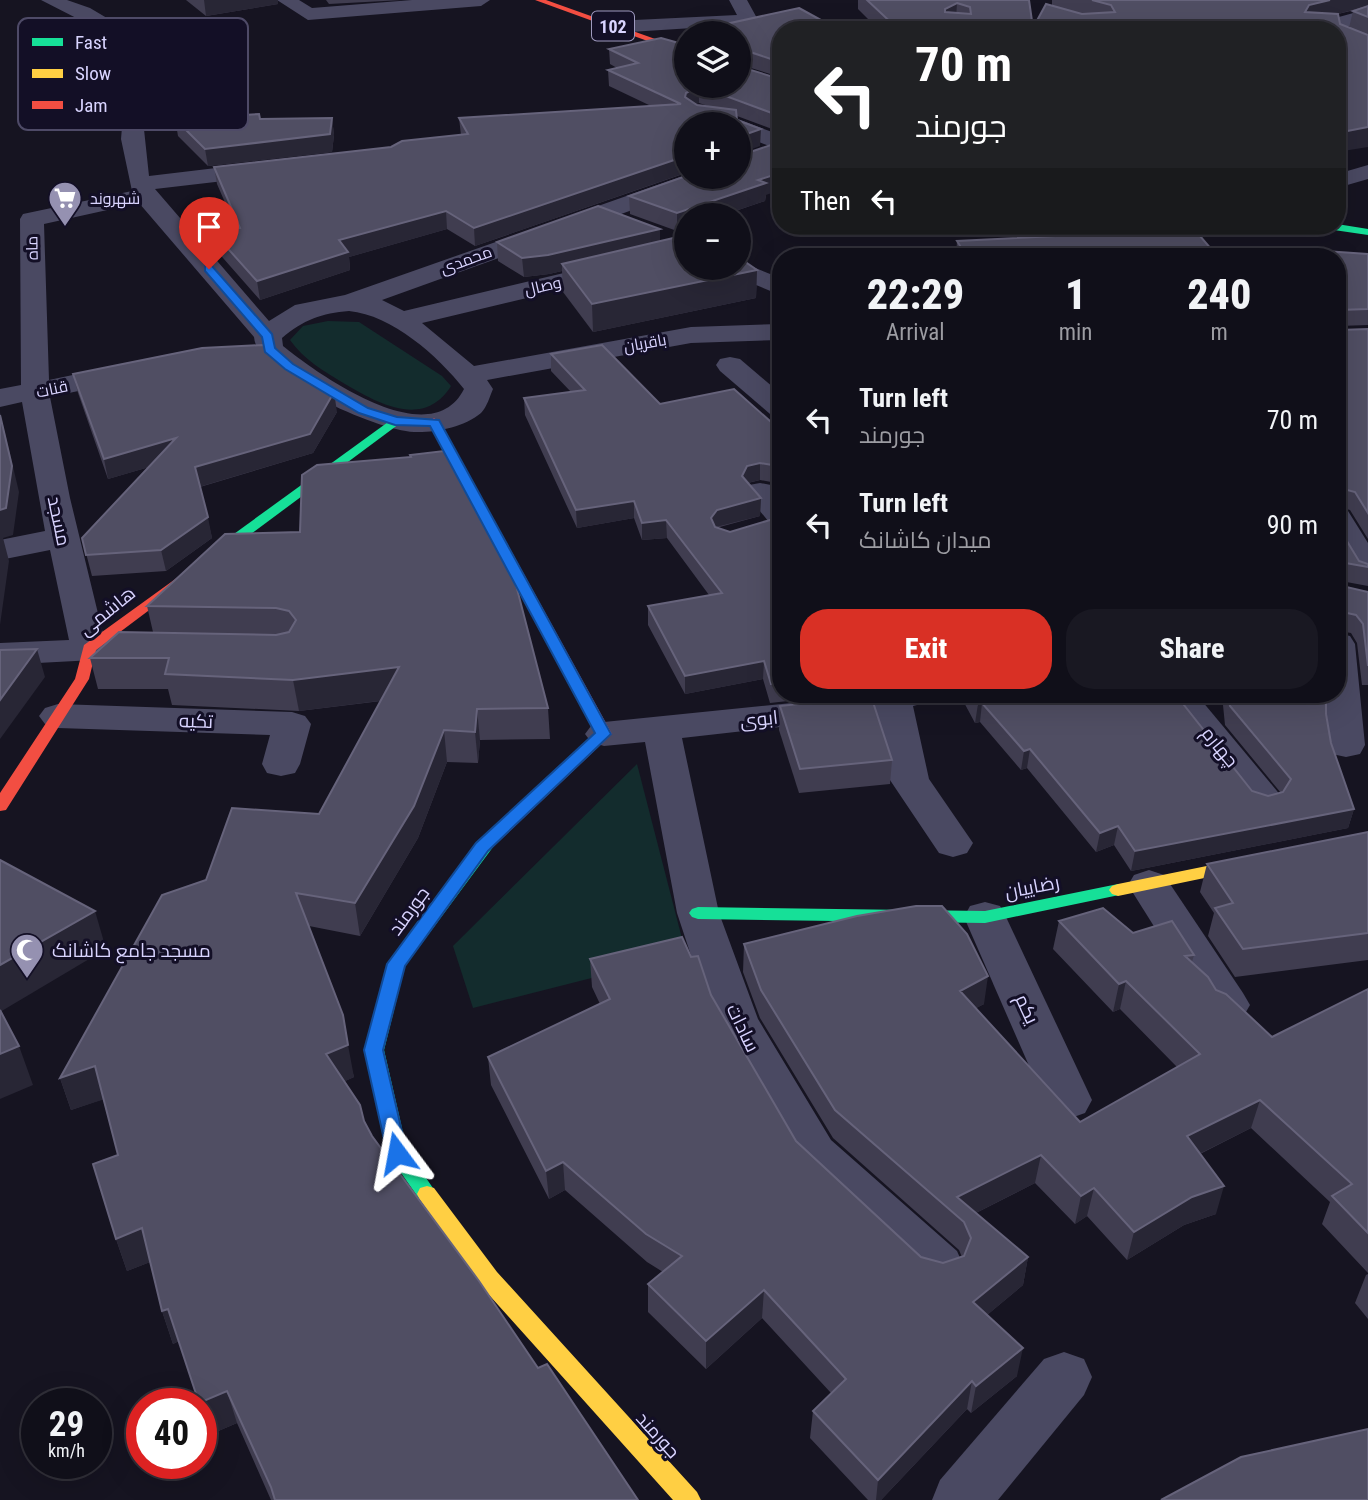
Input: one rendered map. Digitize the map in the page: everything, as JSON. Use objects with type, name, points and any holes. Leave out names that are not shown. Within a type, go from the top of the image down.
[{"type":"street","points":[[50,0],[94,18]]},
{"type":"street","points":[[286,0],[308,14],[481,0]]},
{"type":"street","name":"102","points":[[539,0],[674,49]]},
{"type":"street","points":[[614,27],[750,20],[738,0]]},
{"type":"street","points":[[1346,24],[1368,15]]},
{"type":"street","points":[[132,130],[131,149],[143,189],[260,346],[289,367],[364,410],[395,421],[434,422],[470,407],[479,389],[470,375],[399,320],[377,307],[349,303],[317,306],[292,314],[260,346]]},
{"type":"street","points":[[751,131],[772,140]]},
{"type":"street","points":[[143,189],[286,167]]},
{"type":"street","name":"محمدی","points":[[349,303],[674,187]]},
{"type":"street","name":"ماه","points":[[35,392],[32,219],[143,189]]},
{"type":"street","points":[[597,213],[635,228]]},
{"type":"street","points":[[1346,229],[1368,232]]},
{"type":"street","points":[[661,237],[674,243]]},
{"type":"street","name":"وصال","points":[[399,320],[674,252]]},
{"type":"street","points":[[751,274],[772,284]]},
{"type":"street","name":"باقریان","points":[[470,375],[691,335],[772,332]]},
{"type":"street","points":[[730,365],[772,401]]},
{"type":"street","name":"قنات","points":[[0,398],[153,368]]},
{"type":"street","name":"مسجد","points":[[35,392],[63,538],[89,648]]},
{"type":"street","name":"هاشمی","points":[[0,806],[82,679],[89,648],[395,421]]},
{"type":"street","points":[[434,422],[604,734]]},
{"type":"street","points":[[0,550],[63,538]]},
{"type":"street","points":[[1346,544],[1361,588]]},
{"type":"street","points":[[0,654],[89,648],[144,649]]},
{"type":"street","name":"ابوی","points":[[604,734],[861,709],[879,703]]},
{"type":"street","points":[[901,703],[910,780],[953,844]]},
{"type":"street","name":"چهارم","points":[[1184,703],[1263,800]]},
{"type":"street","points":[[1342,703],[1346,745]]},
{"type":"street","name":"تکیه","points":[[58,716],[292,724],[281,764]]},
{"type":"street","name":"سادات","points":[[661,729],[698,912],[736,1022],[814,1154],[938,1267]]},
{"type":"street","name":"جورمند","points":[[604,734],[482,847],[396,964],[374,1050],[397,1153],[489,1279],[688,1500]]},
{"type":"street","name":"رضاییان","points":[[698,912],[985,918],[1270,859]]},
{"type":"street","points":[[1149,885],[1227,1005]]},
{"type":"street","name":"یکم","points":[[985,918],[1068,1100]]},
{"type":"street","points":[[961,1500],[1064,1377]]},
{"type":"green space","points":[[328,321],[359,322],[442,376],[451,386],[440,399],[428,407],[415,410],[386,405],[358,392],[315,365],[290,340],[303,326]]},
{"type":"green space","points":[[637,764],[686,954],[473,1008],[453,946]]},
{"type":"building","points":[[867,0],[1029,0],[1032,21],[889,21]],"holes":[[[957,3],[970,7],[971,14],[945,12],[945,9]]]},
{"type":"building","points":[[1092,0],[1330,0],[1309,5],[1305,12],[1338,14],[1339,21],[1037,21],[1046,4],[1082,14],[1115,12],[1111,5]]},
{"type":"building","points":[[1368,6],[1368,17],[1353,11]]},
{"type":"building","points":[[799,8],[823,21],[772,21],[772,59],[751,52],[751,21],[739,21]]},
{"type":"building","points":[[1346,26],[1368,35],[1368,127],[1346,131]]},
{"type":"building","points":[[661,38],[674,42],[674,98],[686,98],[697,105],[736,112],[674,112],[674,160],[474,228],[446,211],[339,240],[348,252],[257,281],[213,232],[240,228],[214,167],[391,147],[402,141],[468,134],[459,118],[681,104],[608,70],[638,63],[609,49]]},
{"type":"building","points":[[751,70],[772,77],[772,113],[731,98],[751,98]]},
{"type":"building","points":[[259,114],[260,119],[332,118],[330,134],[205,149],[186,130],[248,130],[248,115]]},
{"type":"building","points":[[751,125],[761,129],[751,132]]},
{"type":"building","points":[[772,145],[772,176],[758,180],[766,183],[751,188],[751,152]]},
{"type":"building","points":[[674,180],[674,189],[748,189],[707,203],[674,203],[674,212],[629,196]]},
{"type":"building","points":[[598,206],[660,229],[548,255],[522,258],[497,242]]},
{"type":"building","points":[[1076,235],[1199,235],[1210,248],[961,248],[957,241]]},
{"type":"building","points":[[674,238],[674,280],[708,280],[592,304],[562,264]]},
{"type":"building","points":[[1346,252],[1368,254],[1368,309],[1346,310]]},
{"type":"building","points":[[1368,329],[1368,513],[1355,492],[1346,490],[1346,330]]},
{"type":"building","points":[[263,345],[334,392],[310,434],[195,467],[208,517],[161,550],[86,555],[82,538],[176,438],[104,459],[73,374],[202,348]]},
{"type":"building","points":[[602,345],[660,404],[734,389],[772,423],[772,465],[760,463],[747,466],[742,476],[761,498],[717,510],[711,518],[715,527],[730,532],[772,519],[772,684],[764,661],[685,676],[648,606],[722,593],[666,520],[642,523],[634,501],[576,510],[524,398],[585,390],[551,354]]},
{"type":"building","points":[[0,415],[12,466],[6,508],[0,510]]},
{"type":"building","points":[[444,451],[515,581],[548,708],[477,709],[475,732],[444,730],[414,806],[355,903],[296,893],[343,1015],[348,1045],[326,1054],[360,1105],[372,1136],[479,1281],[538,1368],[547,1364],[638,1500],[275,1500],[227,1391],[217,1395],[217,1388],[194,1388],[168,1309],[162,1311],[142,1228],[116,1239],[93,1164],[118,1155],[95,1066],[60,1078],[162,895],[206,880],[232,808],[319,814],[399,667],[293,680],[165,674],[169,658],[90,658],[119,632],[276,635],[289,632],[296,620],[289,611],[276,608],[147,606],[225,534],[300,532],[302,475],[317,465],[411,457],[410,455]]},
{"type":"building","points":[[1346,540],[1359,561],[1368,564],[1368,567],[1346,563]]},
{"type":"building","points":[[1346,587],[1368,592],[1368,666],[1363,624],[1356,615],[1346,613]]},
{"type":"building","points":[[37,649],[0,700],[0,650]]},
{"type":"building","points":[[807,703],[873,703],[892,760],[800,769],[780,706]]},
{"type":"building","points":[[982,703],[1182,703],[1252,791],[1268,796],[1283,792],[1291,779],[1229,703],[1326,703],[1331,743],[1354,809],[1135,851],[1118,826],[1100,833],[1030,749],[1024,751]]},
{"type":"building","points":[[1368,832],[1368,933],[1243,949],[1215,908],[1233,903],[1207,864]]},
{"type":"building","points":[[0,860],[95,911],[0,965]]},
{"type":"building","points":[[916,906],[942,906],[967,934],[988,976],[960,991],[1080,1122],[1200,1054],[1126,981],[1119,984],[1059,921],[1103,908],[1133,933],[1172,921],[1194,955],[1185,956],[1208,977],[1216,990],[1226,994],[1272,1037],[1368,989],[1368,1233],[1332,1196],[1352,1184],[1260,1100],[1187,1136],[1224,1186],[1192,1197],[1134,1232],[1094,1188],[1081,1196],[1041,1155],[957,1197],[1028,1257],[973,1302],[1023,1348],[976,1386],[972,1381],[878,1480],[813,1411],[846,1379],[764,1290],[706,1341],[648,1284],[682,1256],[646,1234],[563,1162],[546,1171],[488,1057],[610,999],[590,959],[682,937],[691,957],[698,956],[711,995],[796,1141],[921,1257],[943,1263],[964,1256],[971,1238],[964,1222],[835,1110],[761,990],[744,944],[857,916]]},
{"type":"building","points":[[0,1010],[19,1046],[0,1054]]},
{"type":"building","points":[[1368,1429],[1368,1500],[1161,1500],[1241,1457]]},
{"type":"traffic: fast","points":[[1346,229],[1368,232]]},
{"type":"traffic: fast","points":[[203,563],[395,421]]},
{"type":"traffic: fast","points":[[427,1194],[397,1153],[374,1050],[396,964],[487,843]]},
{"type":"traffic: fast","points":[[698,913],[985,917],[1118,890]]},
{"type":"traffic: slow","points":[[1118,890],[1256,862]]},
{"type":"traffic: slow","points":[[427,1194],[489,1279],[689,1500]]},
{"type":"traffic: jam","points":[[539,0],[674,49]]},
{"type":"traffic: jam","points":[[434,422],[604,734],[487,843]]},
{"type":"traffic: jam","points":[[0,806],[82,679],[89,648],[203,563]]},
{"type":"place","name":"شهروند","points":[[65,228]]},
{"type":"place","name":"مسجد جامع کاشانک","points":[[27,980]]},
{"type":"route","points":[[209,269],[268,337],[270,349],[289,367],[364,410],[395,421],[434,422],[604,734],[482,847],[396,964],[374,1050],[397,1153]]}]
